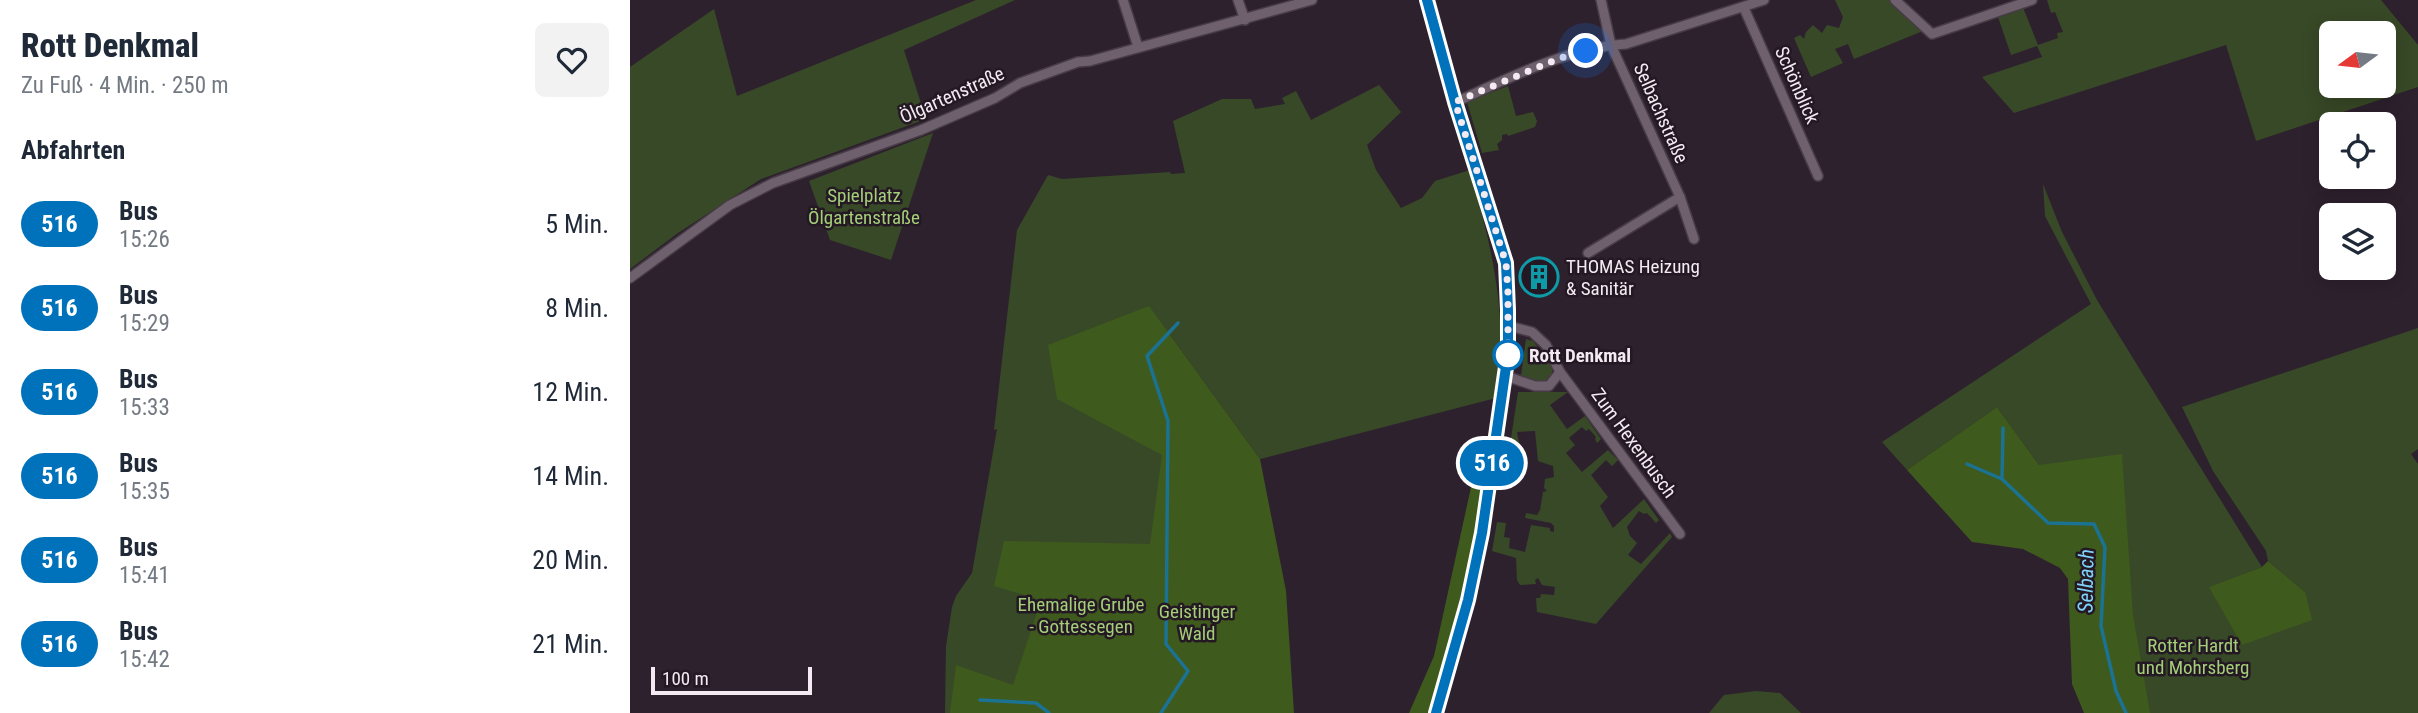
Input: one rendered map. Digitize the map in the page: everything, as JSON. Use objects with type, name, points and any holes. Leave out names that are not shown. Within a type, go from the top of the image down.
[{"type":"street","points":[[1123,0],[1139,47]]},
{"type":"street","points":[[1238,0],[1245,20]]},
{"type":"street","name":"Ölgartenstraße","points":[[630,278],[730,205],[773,183],[921,130],[995,98],[1020,83],[1058,69],[1312,0]]},
{"type":"street","points":[[1427,0],[1455,102],[1506,263],[1509,326],[1506,376],[1482,533],[1468,600],[1436,713]]},
{"type":"street","name":"Selbachstraße","points":[[1601,0],[1611,45],[1680,197],[1694,239]]},
{"type":"street","points":[[1455,102],[1560,58],[1611,45],[1626,44],[1764,0]]},
{"type":"street","points":[[1895,0],[1932,34],[2032,0]]},
{"type":"street","name":"Schönblick","points":[[1744,8],[1818,176]]},
{"type":"street","points":[[1588,253],[1680,197]]},
{"type":"street","name":"Zum Hexenbusch","points":[[1509,326],[1532,332],[1546,345],[1560,372],[1680,534]]},
{"type":"street","points":[[1506,376],[1535,386],[1549,386],[1560,372]]},
{"type":"green space","points":[[976,0],[1015,0],[904,50],[926,119],[761,179],[678,233],[630,269],[630,67],[714,9],[737,96]]},
{"type":"green space","points":[[1835,0],[1889,0],[1923,31],[1854,59],[1848,44],[1835,49],[1843,63],[1811,77],[1794,38],[1800,35],[1804,39],[1806,32],[1813,25],[1822,33],[1827,25],[1839,28],[1843,17]]},
{"type":"green space","points":[[2047,0],[2381,0],[2418,45],[2418,87],[2396,94],[2396,21],[2319,21],[2319,98],[2385,98],[2343,112],[2319,112],[2319,120],[2256,141],[2226,45],[2014,113],[1982,77],[2042,57],[2037,46],[2011,55],[1997,14],[2022,5],[2038,45],[2058,38],[2057,33],[2063,32],[2055,12],[2051,13]]},
{"type":"green space","name":"Ehemalige Grube - Gottessegen","points":[[1379,85],[1401,112],[1367,145],[1376,170],[1401,208],[1422,198],[1435,181],[1470,170],[1496,282],[1501,340],[1496,398],[1260,459],[1170,335],[1183,713],[945,713],[946,646],[952,607],[956,596],[972,573],[997,429],[994,430],[1017,230],[1048,175],[1062,179],[1185,173],[1173,121],[1222,99],[1251,99],[1255,109],[1285,104],[1282,98],[1296,91],[1311,120]]},
{"type":"green space","points":[[1508,86],[1516,116],[1533,112],[1537,121],[1535,127],[1508,136],[1502,135],[1502,140],[1497,144],[1499,150],[1482,153],[1467,102]]},
{"type":"green space","name":"Spielplatz Ölgartenstraße","points":[[933,133],[891,260],[830,240],[809,181]]},
{"type":"green space","name":"Rotter Hardt und Mohrsberg","points":[[2043,184],[2062,232],[2097,300],[2262,567],[2210,587],[2305,592],[2268,561],[2266,551],[2213,471],[2182,407],[2418,328],[2418,449],[2411,454],[2418,464],[2418,713],[2101,713],[2078,577],[2039,465],[1997,407],[1907,470],[1882,442],[2091,304],[2045,216]]},
{"type":"green space","name":"Geistinger Wald","points":[[1149,306],[1260,459],[1286,591],[1294,713],[950,713],[956,665],[1013,685],[1041,600],[994,586],[1004,541],[1150,544],[1162,455],[1057,399],[1048,345]]},
{"type":"green space","points":[[1526,339],[1533,341],[1552,366],[1552,375],[1546,381],[1533,381],[1521,376]]},
{"type":"green space","points":[[1518,392],[1568,392],[1550,405],[1567,429],[1585,416],[1601,439],[1597,443],[1596,437],[1589,429],[1586,431],[1582,427],[1569,438],[1575,445],[1566,453],[1582,472],[1608,450],[1618,460],[1612,466],[1606,460],[1591,475],[1608,497],[1600,506],[1613,528],[1644,499],[1659,520],[1656,523],[1647,513],[1639,511],[1627,527],[1630,536],[1637,543],[1628,555],[1641,564],[1670,533],[1672,537],[1596,624],[1537,612],[1536,598],[1540,598],[1541,594],[1554,595],[1555,587],[1542,585],[1538,578],[1535,580],[1536,584],[1520,585],[1517,580],[1516,558],[1492,551],[1497,522],[1506,523],[1504,537],[1510,538],[1509,548],[1525,552],[1531,525],[1550,528],[1550,531],[1554,532],[1551,523],[1525,518],[1526,513],[1537,515],[1543,492],[1547,491],[1544,488],[1545,479],[1554,477],[1553,466],[1538,461],[1535,431],[1517,432],[1522,459],[1508,458]]},
{"type":"green space","points":[[1997,407],[2039,465],[2122,454],[2133,615],[2150,713],[2084,713],[2072,684],[2068,579],[2060,568],[2023,549],[1972,542],[1907,470]]},
{"type":"green space","points":[[1475,469],[1487,471],[1474,552],[1432,713],[1409,713],[1434,656]]},
{"type":"green space","points":[[2268,561],[2305,592],[2312,620],[2242,645],[2209,587],[2262,567]]},
{"type":"green space","points":[[1756,691],[1780,693],[1801,713],[1709,713],[1724,695]]},
{"type":"waterway","points":[[1161,713],[1188,671],[1166,644],[1168,421],[1147,356],[1178,323]]},
{"type":"waterway","name":"Selbach","points":[[2003,428],[2002,479],[2048,523],[2094,524],[2105,547],[2101,626],[2116,691],[2126,713]]},
{"type":"waterway","points":[[1967,464],[2002,479]]},
{"type":"waterway","points":[[980,700],[1036,703],[1049,713]]},
{"type":"bus line","name":"516","points":[[1427,0],[1455,102],[1506,263],[1508,293],[1508,353],[1482,533],[1468,600],[1436,713]]},
{"type":"place","name":"THOMAS Heizung & Sanitär","points":[[1539,277]]},
{"type":"place","name":"Rott Denkmal","points":[[1508,355]]},
{"type":"route","points":[[1508,355],[1506,263],[1455,102],[1560,58],[1586,51]]}]
